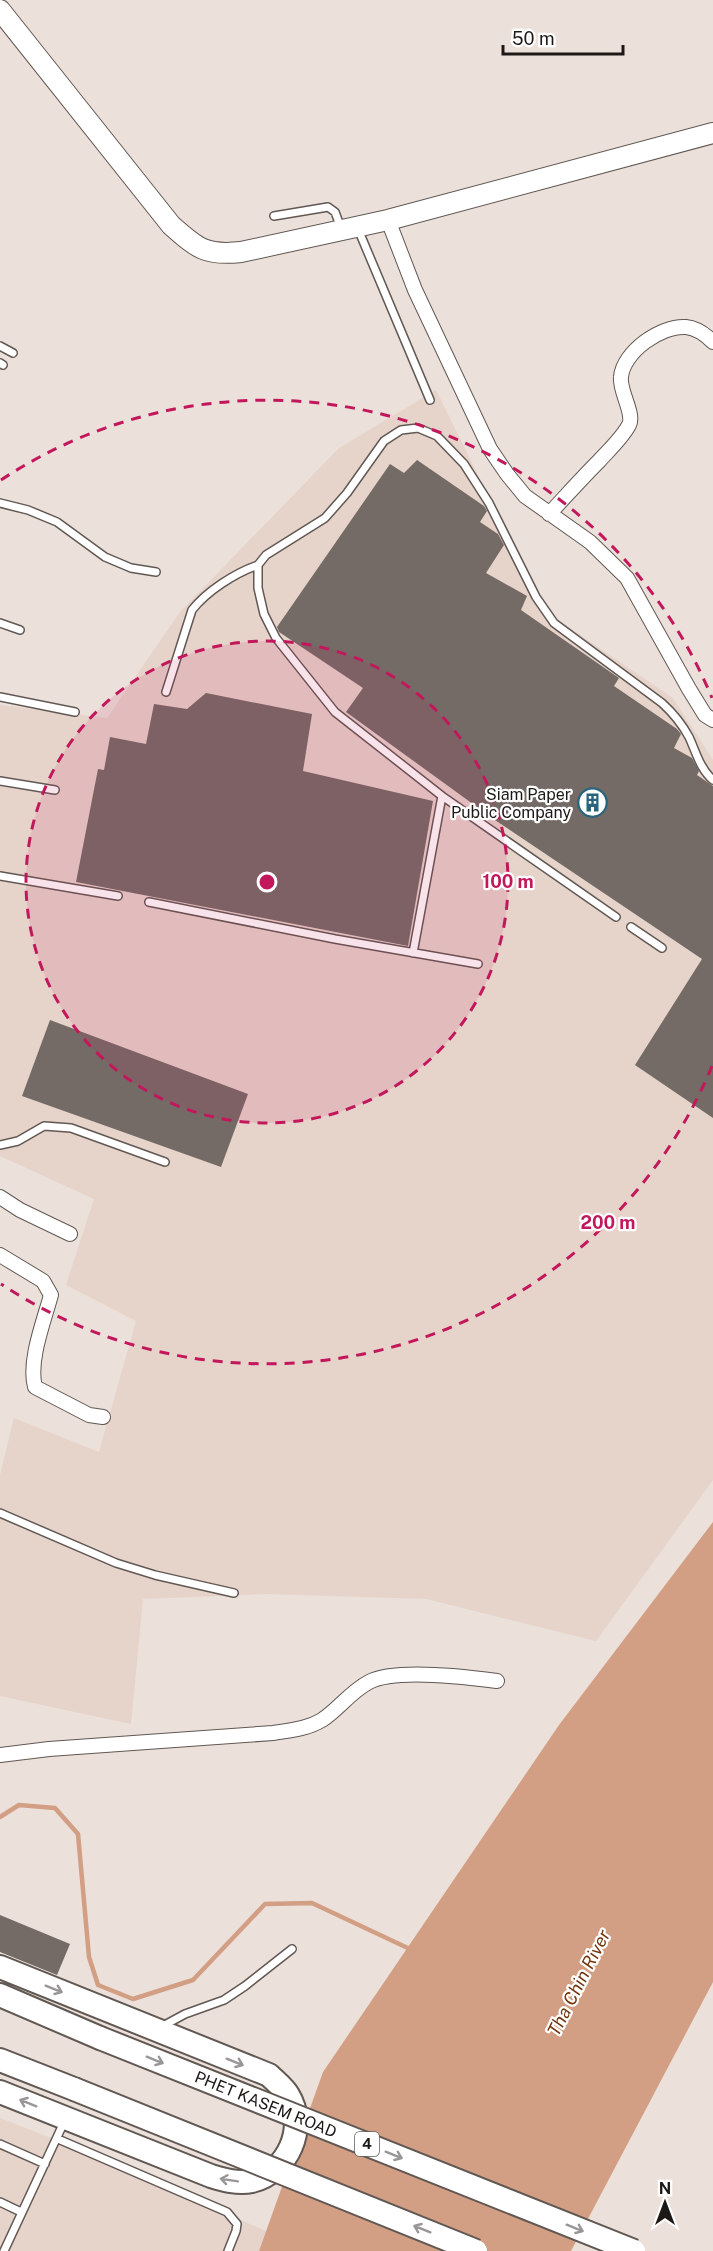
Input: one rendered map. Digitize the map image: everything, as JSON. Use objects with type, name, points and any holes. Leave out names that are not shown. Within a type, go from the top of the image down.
[{"type":"main road","points":[[0,1967],[269,2075],[288,2094],[294,2110],[296,2130],[288,2154],[273,2171],[252,2181],[232,2182],[62,2128],[0,2092]]},
{"type":"main road","name":"PHET KASEM ROAD","points":[[0,1995],[100,2038],[634,2251]]},
{"type":"main road","points":[[0,2060],[476,2251]]},
{"type":"street","points":[[0,10],[171,225],[195,246],[219,255],[388,220],[713,133]]},
{"type":"street","points":[[388,220],[415,290],[490,449],[525,496],[590,542],[627,578],[689,689],[705,715],[713,720]]},
{"type":"street","points":[[549,514],[612,447],[630,424],[630,414],[620,378],[624,364],[635,351],[658,333],[686,327],[705,334],[713,342]]},
{"type":"street","points":[[0,1197],[20,1210],[70,1234]]},
{"type":"street","points":[[0,1256],[43,1281],[51,1295],[33,1364],[32,1376],[35,1387],[89,1415],[103,1417]]},
{"type":"street","points":[[0,1755],[49,1749],[304,1729],[323,1719],[351,1693],[371,1680],[392,1676],[454,1675],[497,1681]]},
{"type":"lane","points":[[274,216],[328,207],[350,228],[430,400]]},
{"type":"lane","points":[[0,346],[13,353]]},
{"type":"lane","points":[[616,917],[442,796],[335,712],[276,638],[264,614],[257,573],[258,565],[266,555],[325,518],[347,493],[384,441],[401,430],[418,428],[437,436],[464,464],[489,503],[536,597],[554,623],[675,715],[688,736],[700,764],[713,780]]},
{"type":"lane","points":[[0,504],[28,510],[57,522],[105,557],[131,568],[156,572]]},
{"type":"lane","points":[[166,692],[192,610],[198,603],[245,569],[258,565]]},
{"type":"lane","points":[[0,623],[20,630]]},
{"type":"lane","points":[[0,697],[75,712]]},
{"type":"lane","points":[[0,781],[55,790]]},
{"type":"lane","points":[[413,953],[442,796]]},
{"type":"lane","points":[[0,876],[118,896]]},
{"type":"lane","points":[[149,902],[478,964]]},
{"type":"lane","points":[[631,927],[662,948]]},
{"type":"lane","points":[[0,1145],[18,1141],[44,1126],[55,1126],[71,1128],[165,1162]]},
{"type":"lane","points":[[0,1513],[116,1563],[155,1575],[234,1593]]},
{"type":"lane","points":[[156,2030],[185,2014],[224,2000],[292,1948]]},
{"type":"lane","points":[[4,2251],[62,2128],[227,2212],[237,2224],[228,2251]]},
{"type":"lane","points":[[0,2144],[45,2164]]},
{"type":"lane","points":[[0,2202],[21,2212]]},
{"type":"lane","points":[[0,2238],[9,2238]]},
{"type":"shaded area","points":[[436,390],[545,611],[673,698],[713,760],[713,1480],[596,1641],[427,1599],[268,1594],[143,1599],[131,1724],[0,1696],[0,1475],[14,1418],[99,1452],[136,1321],[66,1285],[94,1199],[0,1156],[0,705],[107,718],[180,612],[339,448]]},
{"type":"shaded area","points":[[0,2118],[266,2231],[259,2251],[0,2251]]},
{"type":"water","name":"Tha Chin River","points":[[713,1522],[713,1982],[571,2251],[259,2251],[323,2072],[559,1725]]},
{"type":"building","name":"Siam Paper Public Company","points":[[417,460],[484,506],[487,511],[480,522],[498,534],[504,545],[486,573],[527,596],[521,610],[619,678],[614,686],[677,729],[681,734],[674,748],[692,758],[699,771],[697,775],[713,786],[713,1118],[635,1065],[702,959],[495,820],[346,712],[363,688],[279,632],[277,627],[390,464],[404,473]]},
{"type":"building","points":[[206,693],[312,714],[303,771],[433,801],[408,946],[76,882],[98,769],[104,770],[110,737],[146,744],[154,704],[187,709]]},
{"type":"building","points":[[50,1020],[248,1094],[221,1167],[22,1096]]},
{"type":"building","points":[[0,1915],[70,1944],[57,1975],[0,1952]]},
{"type":"waterway","points":[[0,1817],[19,1805],[55,1808],[78,1834],[89,1957],[98,1985],[133,1999],[193,1980],[265,1904],[312,1903],[412,1950]]},
{"type":"place","name":"Siam Paper Public Company","points":[[592,803]]}]
